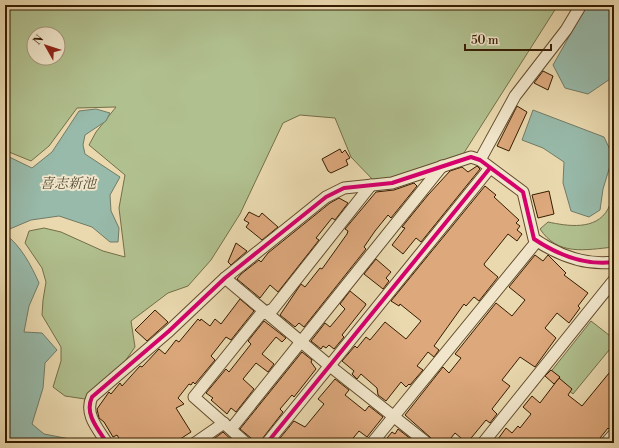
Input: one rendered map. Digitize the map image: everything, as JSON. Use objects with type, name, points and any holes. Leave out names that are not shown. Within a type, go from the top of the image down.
[{"type":"street","points":[[480,160],[515,96],[566,30],[581,5]]},
{"type":"street","points":[[106,443],[90,416],[88,405],[92,397],[169,331],[225,278],[326,196],[344,188],[392,183],[471,157],[480,160],[522,192],[534,239],[553,251],[575,260],[614,262]]},
{"type":"street","points":[[194,443],[227,426],[301,342],[442,166]]},
{"type":"street","points":[[267,443],[490,168]]},
{"type":"street","points":[[246,443],[194,397],[260,315],[274,309],[371,185]]},
{"type":"street","points":[[372,443],[537,241]]},
{"type":"street","points":[[225,278],[330,366],[427,443]]},
{"type":"street","points":[[483,443],[614,280]]},
{"type":"street","points":[[606,443],[614,434]]},
{"type":"green space","points":[[5,5],[558,5],[462,156],[376,183],[351,157],[335,118],[300,115],[283,123],[240,214],[211,260],[188,286],[168,293],[131,321],[135,347],[121,367],[85,399],[65,396],[53,387],[61,361],[61,347],[42,315],[46,282],[42,268],[25,243],[29,231],[44,228],[61,232],[103,251],[125,257],[119,208],[125,175],[89,145],[96,132],[116,107],[77,108],[49,146],[31,161],[9,152],[5,147]]},
{"type":"green space","points":[[614,172],[614,247],[582,250],[572,249],[555,244],[547,238],[540,229],[548,222],[564,225],[581,225],[589,224],[603,216],[609,206]]},
{"type":"green space","points":[[591,321],[614,339],[614,344],[573,394],[549,374]]},
{"type":"water","points":[[587,5],[614,5],[614,78],[610,79],[588,94],[565,88],[553,65]]},
{"type":"water","name":"喜志新池","points":[[96,109],[110,113],[106,121],[85,135],[83,145],[85,154],[120,177],[110,195],[111,211],[119,228],[118,242],[110,242],[92,227],[59,216],[31,220],[5,231],[5,155],[32,168],[52,152],[79,111]]},
{"type":"water","points":[[533,110],[604,137],[613,156],[603,189],[600,210],[589,217],[571,211],[563,183],[564,162],[543,148],[522,140]]},
{"type":"water","points":[[5,234],[16,244],[25,256],[39,283],[29,306],[24,332],[42,333],[57,350],[45,363],[43,388],[32,424],[44,434],[75,440],[78,443],[5,443]]},
{"type":"building","points":[[543,71],[553,76],[548,90],[534,83]]},
{"type":"building","points":[[517,106],[527,112],[509,151],[497,146]]},
{"type":"building","points":[[340,149],[342,153],[345,150],[350,158],[346,160],[348,165],[331,173],[328,171],[322,159]]},
{"type":"building","points":[[477,166],[480,169],[421,242],[416,238],[403,254],[392,245],[405,228],[402,227],[450,171],[462,167],[468,172]]},
{"type":"building","points":[[414,183],[417,186],[391,218],[388,215],[375,231],[364,247],[366,249],[304,327],[299,323],[295,327],[280,315],[301,284],[305,287],[320,268],[322,269],[347,234],[348,231],[345,229],[376,192],[394,190]]},
{"type":"building","points":[[485,186],[496,195],[494,197],[519,220],[516,223],[520,226],[517,230],[522,234],[517,241],[508,234],[484,264],[498,277],[479,301],[474,297],[466,306],[464,304],[434,346],[439,350],[434,357],[428,352],[417,366],[423,370],[410,385],[409,384],[406,387],[401,382],[386,401],[378,395],[377,388],[361,374],[357,379],[352,374],[354,371],[342,361],[355,346],[357,348],[366,337],[370,340],[385,322],[406,339],[421,321],[400,304],[399,306],[391,301]]},
{"type":"building","points":[[549,191],[554,214],[538,218],[532,195]]},
{"type":"building","points":[[339,198],[348,203],[335,220],[332,218],[316,238],[319,240],[278,292],[270,285],[260,298],[237,279],[259,260],[261,262],[268,253],[330,203]]},
{"type":"building","points":[[249,212],[259,217],[262,213],[278,227],[262,240],[246,227],[249,223],[244,220]]},
{"type":"building","points":[[236,243],[247,251],[231,265],[228,262]]},
{"type":"building","points":[[535,255],[543,261],[548,255],[566,273],[564,275],[588,293],[578,306],[580,308],[569,323],[557,313],[545,328],[556,338],[535,367],[520,357],[502,380],[510,386],[492,409],[497,414],[490,423],[486,420],[467,443],[455,433],[447,443],[434,443],[431,438],[405,415],[443,367],[449,373],[461,358],[455,354],[496,303],[512,316],[525,300],[509,287]]},
{"type":"building","points":[[376,259],[391,272],[386,278],[389,281],[383,289],[364,274]]},
{"type":"building","points":[[350,291],[366,304],[365,306],[342,335],[344,337],[334,349],[329,345],[326,348],[323,346],[321,349],[311,341],[325,323],[330,327],[345,309],[340,304]]},
{"type":"building","points":[[240,299],[254,311],[231,340],[226,337],[211,356],[215,360],[195,384],[193,382],[191,385],[189,384],[178,398],[184,404],[176,408],[191,432],[174,443],[122,443],[117,435],[113,437],[104,422],[99,418],[97,409],[109,392],[111,394],[120,383],[122,386],[140,366],[142,367],[159,349],[165,354],[176,340],[179,342],[198,319],[200,321],[201,319],[210,326],[215,319],[221,324]]},
{"type":"building","points":[[155,310],[168,322],[147,341],[135,330]]},
{"type":"building","points":[[264,321],[286,338],[282,342],[276,337],[262,354],[274,364],[268,372],[256,363],[243,379],[254,389],[236,412],[231,408],[227,414],[211,400],[213,398],[206,393],[226,369],[229,372],[251,344],[248,341]]},
{"type":"building","points":[[302,352],[312,360],[311,362],[316,369],[294,397],[292,395],[280,409],[283,412],[260,443],[253,443],[251,438],[240,429]]},
{"type":"building","points":[[614,367],[614,424],[609,429],[608,428],[596,443],[579,443],[574,439],[571,443],[503,443],[498,439],[506,428],[512,433],[518,426],[520,428],[531,414],[523,407],[532,396],[540,403],[559,378],[572,389],[568,395],[582,406]]},
{"type":"building","points":[[551,370],[560,377],[554,384],[545,376]]},
{"type":"building","points":[[335,379],[349,390],[345,395],[365,411],[369,406],[383,417],[367,437],[359,431],[349,443],[276,443],[294,421],[305,427],[324,404],[318,399]]},
{"type":"building","points":[[398,429],[416,443],[383,443],[392,432],[395,434]]},
{"type":"building","points":[[223,432],[235,443],[210,443],[215,438]]},
{"type":"cycle path","points":[[107,443],[96,427],[91,415],[90,403],[92,397],[169,331],[225,278],[326,197],[344,188],[392,183],[471,157],[480,160],[523,192],[534,239],[553,250],[582,261],[603,263],[614,262]]},
{"type":"cycle path","points":[[267,443],[490,168]]}]
